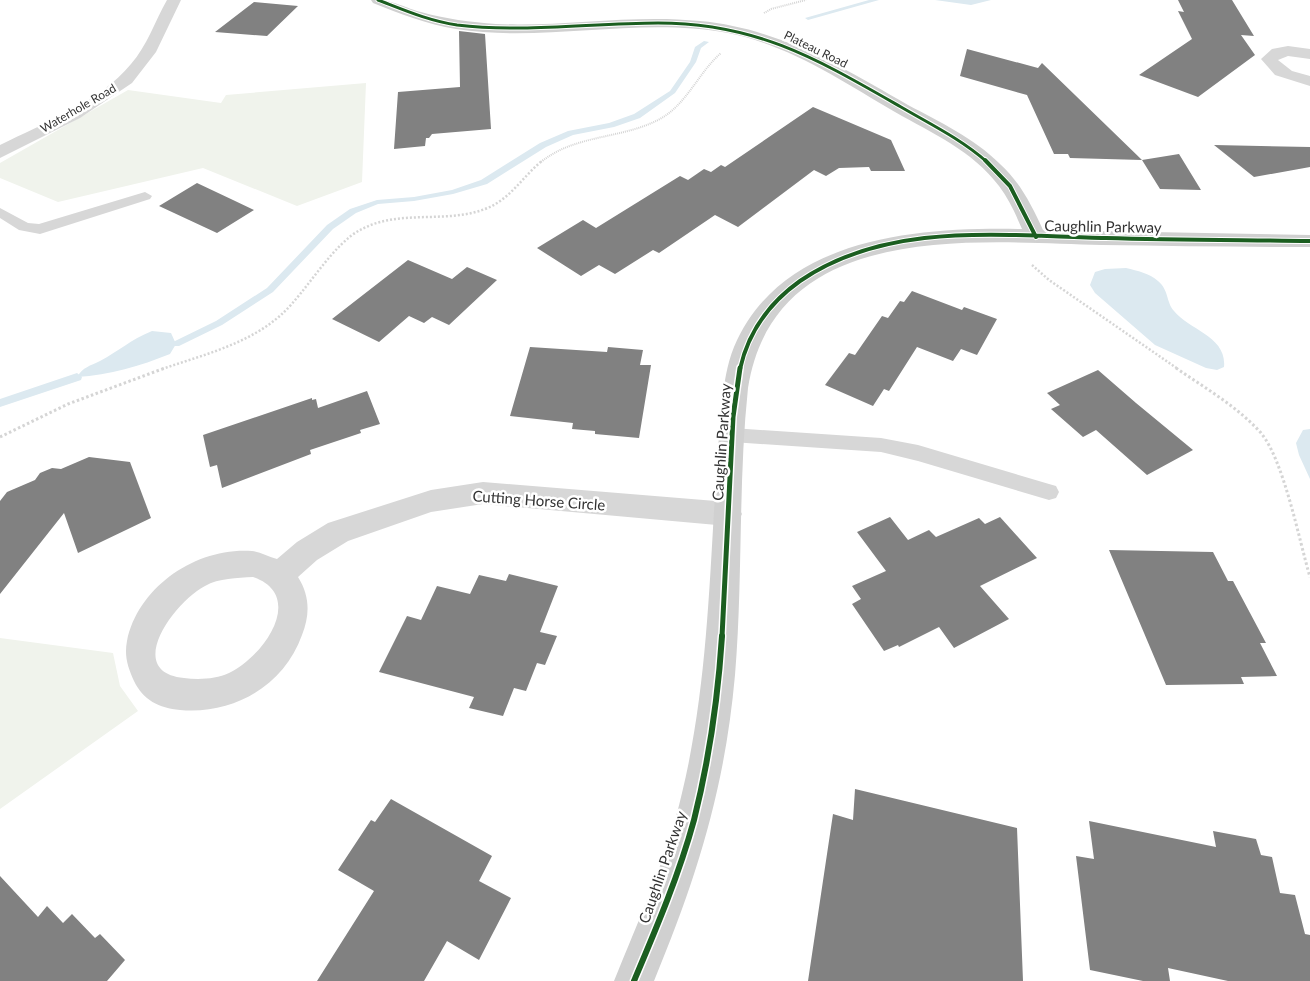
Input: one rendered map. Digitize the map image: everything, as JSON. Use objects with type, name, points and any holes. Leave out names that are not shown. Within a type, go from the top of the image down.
[{"type":"street","name":"Waterhole Road","points":[[0,152],[89,104],[127,79],[145,56],[174,0]]},
{"type":"street","name":"Plateau Road","points":[[378,0],[408,14],[477,28],[530,29],[674,23],[720,27],[775,40],[818,59],[975,152],[1006,182],[1036,236]]},
{"type":"street","points":[[1310,54],[1284,51],[1273,54],[1269,59],[1273,66],[1284,74],[1310,80]]},
{"type":"street","name":"Caughlin Parkway","points":[[634,981],[687,844],[705,770],[723,627],[732,435],[738,376],[747,345],[760,319],[781,297],[806,276],[836,260],[865,249],[895,242],[930,238],[1010,236],[1310,241]]},
{"type":"street","name":"Cutting Horse Circle","points":[[280,575],[307,551],[338,532],[431,501],[458,496],[483,493],[728,514]]},
{"type":"street","points":[[253,564],[280,575],[294,598],[291,629],[272,660],[238,685],[199,697],[164,692],[144,670],[141,640],[156,608],[185,582],[219,566],[253,564]]},
{"type":"lane","points":[[0,212],[24,228],[40,229],[145,196]]},
{"type":"lane","points":[[732,435],[881,445],[918,453],[1049,492]]},
{"type":"path","points":[[758,19],[771,9],[806,0]]},
{"type":"path","points":[[0,438],[20,426],[74,402],[216,350],[266,327],[312,281],[344,242],[356,231],[386,221],[470,212],[485,208],[502,200],[516,189],[545,159],[556,151],[630,131],[670,113],[681,104],[692,90],[697,79],[722,52]]},
{"type":"path","points":[[1010,236],[1024,258],[1048,280],[1080,299],[1244,416],[1262,435],[1276,459],[1310,576]]},
{"type":"shaded area","points":[[366,83],[362,182],[297,206],[203,168],[58,202],[0,178],[0,163],[128,90],[221,103],[226,95]]},
{"type":"shaded area","points":[[1126,268],[1147,274],[1155,278],[1162,285],[1174,311],[1181,318],[1206,334],[1220,348],[1224,367],[1217,370],[1206,368],[1155,345],[1095,293],[1090,285],[1095,272],[1105,269]]},
{"type":"shaded area","points":[[152,331],[171,333],[176,344],[170,354],[125,369],[77,377],[87,367]]},
{"type":"shaded area","points":[[1310,429],[1310,479],[1299,455],[1296,443],[1303,430]]},
{"type":"shaded area","points":[[0,638],[113,653],[120,686],[138,711],[0,809]]},
{"type":"building","points":[[1178,0],[1232,0],[1254,36],[1241,35],[1255,55],[1198,97],[1139,75],[1192,39],[1178,11],[1184,12]]},
{"type":"building","points":[[254,2],[298,6],[267,36],[215,32]]},
{"type":"building","points":[[459,31],[485,34],[491,129],[432,134],[429,138],[426,138],[425,146],[394,149],[398,92],[460,87]]},
{"type":"building","points":[[967,49],[1038,68],[1042,63],[1142,160],[1070,158],[1068,154],[1054,154],[1027,95],[960,76]]},
{"type":"building","points":[[813,107],[891,140],[905,171],[871,171],[869,167],[839,168],[826,176],[814,170],[738,227],[715,215],[659,253],[653,250],[615,274],[599,265],[581,276],[537,248],[583,220],[596,228],[680,176],[688,180],[704,169],[711,172],[721,165],[725,167]]},
{"type":"building","points":[[1214,145],[1310,147],[1310,167],[1254,177]]},
{"type":"building","points":[[1179,154],[1201,190],[1160,189],[1142,160]]},
{"type":"building","points":[[197,183],[254,210],[217,233],[159,206]]},
{"type":"building","points":[[408,260],[452,279],[467,267],[497,280],[449,325],[432,317],[424,323],[409,316],[379,342],[332,319]]},
{"type":"building","points":[[912,291],[962,310],[964,307],[997,319],[977,355],[961,349],[953,361],[917,347],[889,391],[884,389],[873,406],[825,385],[849,353],[855,355],[882,316],[888,318],[900,301],[904,302]]},
{"type":"building","points":[[530,347],[607,352],[608,347],[643,350],[640,365],[651,365],[639,438],[595,434],[595,431],[572,429],[573,423],[510,416]]},
{"type":"building","points":[[1098,370],[1193,450],[1147,475],[1096,430],[1083,437],[1051,409],[1060,405],[1047,393]]},
{"type":"building","points":[[367,391],[380,424],[360,430],[361,433],[310,450],[311,454],[222,488],[217,465],[210,467],[203,435],[312,398],[312,400],[316,399],[318,408]]},
{"type":"building","points":[[89,457],[130,462],[151,518],[78,553],[64,513],[0,594],[0,501],[7,492],[35,480],[40,473],[52,468],[61,469]]},
{"type":"building","points":[[890,517],[908,540],[929,530],[936,537],[979,518],[985,524],[1000,517],[1037,558],[980,586],[1009,619],[954,648],[939,627],[899,647],[898,645],[884,651],[852,604],[861,599],[852,586],[886,571],[857,532]]},
{"type":"building","points":[[1109,550],[1213,552],[1228,581],[1233,581],[1266,643],[1260,643],[1277,676],[1241,677],[1244,684],[1166,685]]},
{"type":"building","points":[[509,574],[558,586],[540,632],[557,636],[545,665],[537,663],[526,691],[514,688],[503,716],[469,708],[474,697],[379,672],[407,616],[421,620],[437,586],[470,594],[479,575],[506,581]]},
{"type":"building","points":[[855,789],[1017,828],[1023,981],[808,981],[833,814],[853,820]]},
{"type":"building","points":[[391,799],[492,856],[479,881],[511,898],[479,960],[447,941],[424,981],[317,981],[374,891],[338,870],[371,820],[375,822]]},
{"type":"building","points":[[1089,821],[1216,847],[1213,831],[1256,839],[1261,855],[1272,857],[1280,893],[1295,895],[1305,934],[1310,935],[1310,981],[1228,981],[1168,968],[1170,981],[1143,981],[1090,970],[1076,856],[1094,859]]},
{"type":"building","points":[[0,876],[38,917],[47,906],[63,923],[72,914],[95,938],[100,934],[125,960],[107,981],[0,981]]},
{"type":"waterway","points":[[808,18],[876,0]]},
{"type":"waterway","points":[[938,0],[971,3],[988,0]]},
{"type":"waterway","points":[[176,344],[219,323],[270,290],[330,227],[353,211],[377,202],[414,199],[453,192],[484,182],[543,145],[571,133],[611,125],[637,116],[673,92],[693,62],[698,47],[706,42]]},
{"type":"waterway","points":[[0,403],[77,377]]},
{"type":"cycle path","points":[[378,0],[416,16],[456,24],[496,28],[659,23],[699,25],[754,35],[779,43],[828,65],[969,148],[994,168],[1010,186],[1036,237]]},
{"type":"cycle path","points":[[634,981],[686,846],[706,765],[721,649],[734,402],[738,374],[746,347],[766,313],[794,286],[811,274],[846,256],[890,243],[917,239],[946,236],[1005,235],[1310,241]]}]
